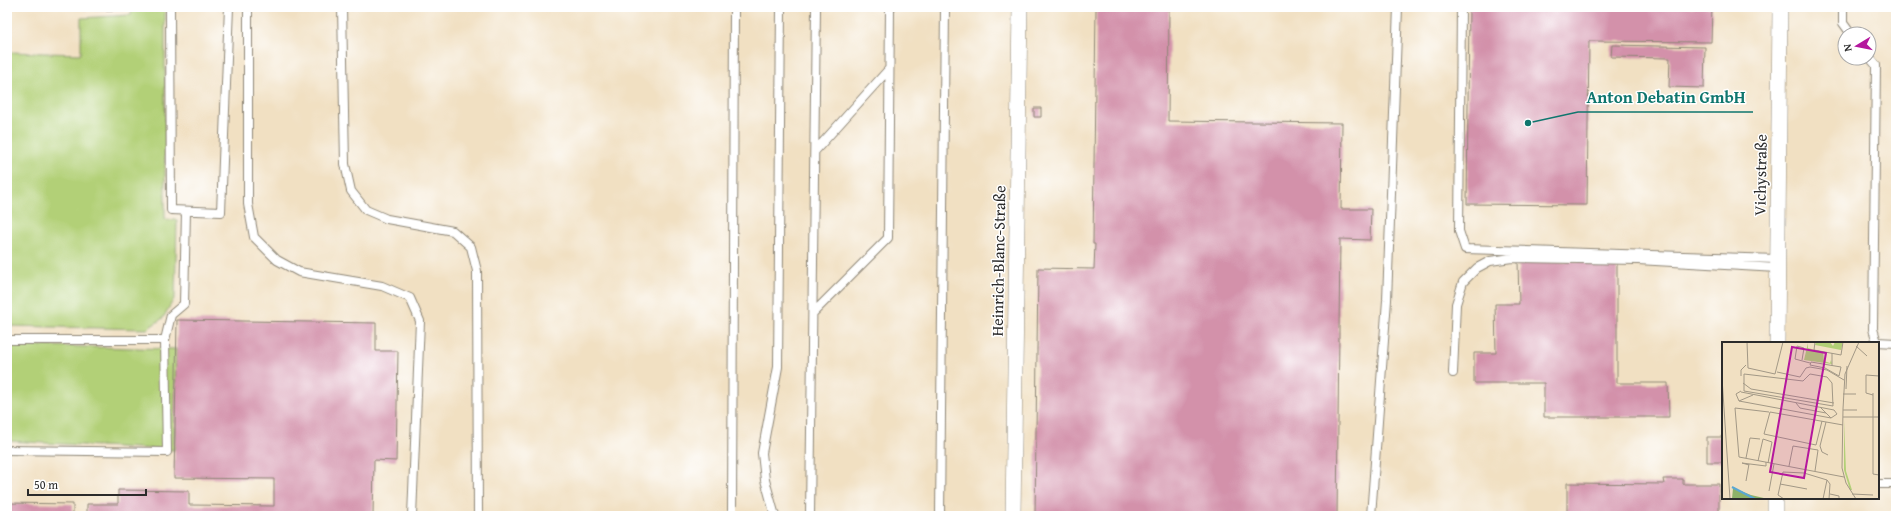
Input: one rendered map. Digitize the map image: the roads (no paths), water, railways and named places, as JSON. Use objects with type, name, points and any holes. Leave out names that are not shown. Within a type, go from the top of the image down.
[{"type":"street","name":"Heinrich-Blanc-Straße","points":[[1013,516],[1020,7]]},
{"type":"street","name":"Vichystraße","points":[[1777,342],[1780,7]]},
{"type":"street","points":[[1775,499],[1775,516]]},
{"type":"lane","points":[[170,7],[171,210],[221,212],[229,7]]},
{"type":"lane","points":[[248,7],[248,204],[254,237],[277,260],[299,272],[382,286],[410,298],[420,321],[412,516]]},
{"type":"lane","points":[[342,7],[346,164],[351,191],[366,210],[387,219],[454,231],[471,247],[477,271],[478,516]]},
{"type":"lane","points":[[732,516],[734,7]]},
{"type":"lane","points":[[774,516],[762,453],[778,367],[781,7]]},
{"type":"lane","points":[[810,516],[816,7]]},
{"type":"lane","points":[[813,313],[888,238],[890,7]]},
{"type":"lane","points":[[940,516],[945,7]]},
{"type":"lane","points":[[1371,516],[1387,300],[1398,7]]},
{"type":"lane","points":[[1461,7],[1459,231],[1465,249],[1777,263]]},
{"type":"lane","points":[[1843,7],[1843,23],[1845,26]]},
{"type":"lane","points":[[1876,66],[1873,329],[1877,342]]},
{"type":"lane","points":[[815,152],[889,68]]},
{"type":"lane","points":[[7,450],[166,452],[165,340],[171,314],[184,304],[186,211]]},
{"type":"lane","points":[[1453,373],[1456,304],[1463,282],[1477,268],[1490,261],[1512,258],[1777,263]]},
{"type":"lane","points":[[7,340],[165,340]]},
{"type":"lane","points":[[1879,342],[1896,343]]},
{"type":"lane","points":[[1879,484],[1896,484]]},
{"type":"place","name":"Anton Debatin GmbH","points":[[1528,123]]}]
